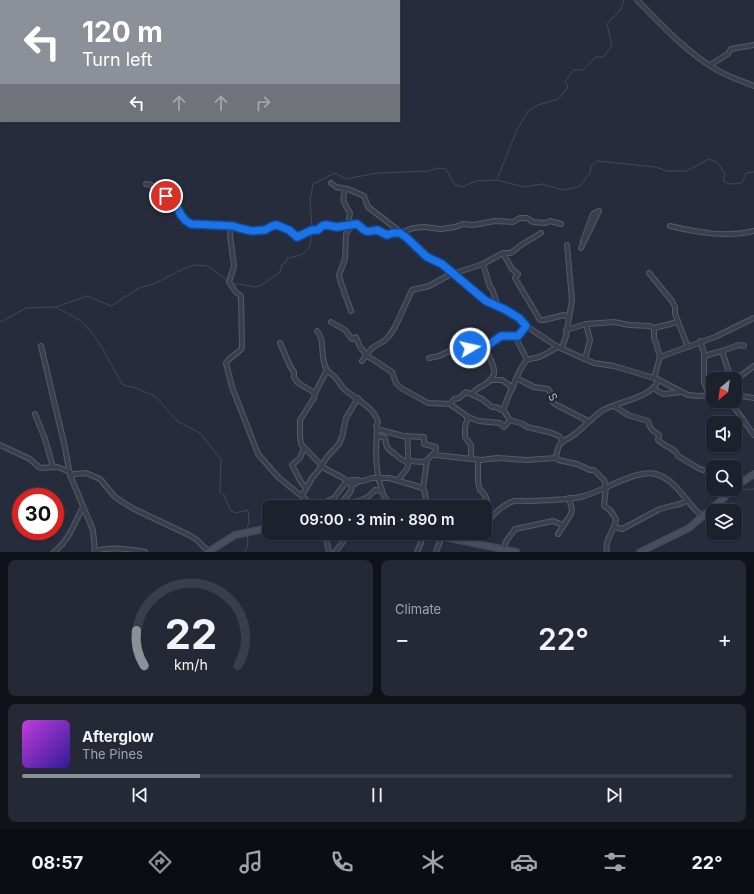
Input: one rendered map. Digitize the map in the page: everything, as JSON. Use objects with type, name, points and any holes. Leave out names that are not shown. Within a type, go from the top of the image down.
[{"type":"street","points":[[637,0],[670,32],[718,71],[754,86]]},
{"type":"street","points":[[710,65],[728,54],[731,49],[754,45]]},
{"type":"street","points":[[331,183],[336,187],[344,189],[348,188],[364,196],[368,207],[407,238],[427,257],[442,264],[486,301],[519,318],[526,326],[560,347],[594,363],[614,366],[656,379],[682,392],[693,395],[706,395]]},
{"type":"street","points":[[146,184],[152,184],[159,192],[168,198],[173,199],[181,215],[191,224],[231,225],[252,231],[265,230],[277,225],[289,230],[297,237],[312,230],[318,230],[322,226],[330,225],[341,226],[358,224],[362,230],[370,232],[377,230],[387,235],[400,233],[413,228],[424,227],[442,229],[464,224],[473,225],[495,221],[513,222],[520,218],[527,218],[533,222],[545,223],[550,221],[561,224]]},
{"type":"street","points":[[344,189],[342,199],[350,213],[349,218],[351,224],[346,234],[346,259],[339,275],[346,301],[351,311]]},
{"type":"street","points":[[581,248],[599,211],[593,214],[583,241]]},
{"type":"street","points":[[231,225],[230,236],[234,266],[229,282],[241,296],[242,342],[242,348],[240,351],[226,362],[232,387],[258,454],[278,478],[307,500]]},
{"type":"street","points":[[670,226],[692,231],[714,233],[740,234],[754,231]]},
{"type":"street","points":[[362,361],[372,348],[384,341],[389,336],[395,327],[412,290],[430,286],[449,274],[483,264],[503,253],[511,253],[521,245],[542,233]]},
{"type":"street","points":[[503,410],[516,378],[527,360],[539,357],[560,347],[566,330],[572,300],[567,245]]},
{"type":"street","points":[[503,253],[512,269],[518,274],[515,278],[540,320],[564,315],[568,317]]},
{"type":"street","points":[[483,264],[498,306]]},
{"type":"street","points":[[649,273],[672,301],[675,307],[675,314],[688,347]]},
{"type":"street","points":[[660,357],[715,336],[754,318]]},
{"type":"street","points":[[331,322],[345,330],[352,339],[356,337],[359,345],[366,355],[392,372],[396,383],[401,388],[428,403],[450,404],[468,417],[479,421],[500,423],[504,426],[510,420]]},
{"type":"street","points":[[566,330],[586,324],[621,322],[629,325],[648,325],[654,328],[678,322]]},
{"type":"street","points":[[585,359],[590,340],[586,324]]},
{"type":"street","points":[[429,358],[439,356],[458,347],[470,348],[484,344],[487,346],[501,336],[514,336],[520,334],[526,326]]},
{"type":"street","points":[[556,458],[559,443],[573,435],[588,421],[602,411],[640,396],[653,388],[660,357],[654,338],[654,328]]},
{"type":"street","points":[[317,332],[321,337],[322,352],[327,370],[334,376],[343,388],[351,395],[358,398],[376,415],[378,422],[376,426],[377,436],[375,451],[382,491],[386,500]]},
{"type":"street","points":[[514,336],[527,360]]},
{"type":"street","points":[[700,341],[704,356],[704,382],[706,386]]},
{"type":"street","points":[[280,343],[298,383],[314,393]]},
{"type":"street","points":[[41,346],[70,474],[93,530],[95,551],[111,548],[145,552]]},
{"type":"street","points":[[472,394],[474,390],[490,380],[495,370],[487,346]]},
{"type":"street","points":[[704,356],[739,346],[744,346]]},
{"type":"street","points":[[722,351],[729,372]]},
{"type":"street","points":[[742,375],[754,366]]},
{"type":"street","points":[[327,370],[314,393],[314,398],[300,420],[301,444],[322,466],[352,485]]},
{"type":"street","name":"S","points":[[516,378],[534,387],[548,389],[552,395],[551,399],[555,404],[588,421]]},
{"type":"street","points":[[490,380],[502,380],[513,388]]},
{"type":"street","points":[[653,388],[663,394],[682,392]]},
{"type":"street","points":[[450,404],[454,398],[459,398],[465,392],[472,394],[492,407],[503,410],[510,420],[523,424],[527,427],[549,432],[561,437],[562,440]]},
{"type":"street","points":[[742,396],[754,398]]},
{"type":"street","points":[[302,496],[312,478],[327,457],[339,444],[346,418],[358,398]]},
{"type":"street","points":[[614,406],[628,415],[648,421],[652,430],[659,435],[658,440],[661,444],[674,450],[677,452],[678,456],[703,470]]},
{"type":"street","points":[[734,408],[748,424],[749,429],[754,435]]},
{"type":"street","points":[[35,414],[45,439],[53,467]]},
{"type":"street","points":[[468,417],[465,427],[465,437],[470,445],[471,458]]},
{"type":"street","points":[[377,429],[408,436],[424,437],[424,444],[436,447],[434,453],[424,462],[402,460],[397,455],[390,452],[385,438],[377,436]]},
{"type":"street","points":[[398,480],[407,469],[408,436]]},
{"type":"street","points":[[0,445],[30,459],[40,468],[53,467],[70,474],[86,474],[100,478],[115,497],[134,510],[197,540],[208,552],[235,535],[262,530]]},
{"type":"street","points":[[304,448],[300,458],[292,465],[306,488]]},
{"type":"street","points":[[434,453],[444,456],[478,460],[497,458],[527,460],[556,458],[565,462],[577,464],[590,470],[594,470],[604,480],[606,487],[604,506],[610,510],[616,519],[607,543],[607,552]]},
{"type":"street","points":[[426,500],[423,488],[427,460]]},
{"type":"street","points":[[478,460],[478,482],[480,490],[484,493],[487,500]]},
{"type":"street","points":[[492,517],[506,504],[514,501],[584,496],[628,479],[655,474],[668,480],[703,517]]},
{"type":"street","points":[[742,483],[754,474]]},
{"type":"street","points":[[330,500],[334,498],[347,481],[379,478],[398,480],[423,488]]},
{"type":"street","points":[[352,485],[359,480]]},
{"type":"street","points":[[343,500],[351,491],[352,485]]},
{"type":"street","points":[[362,500],[375,490],[382,491]]},
{"type":"street","points":[[558,534],[572,509],[569,498]]},
{"type":"street","points":[[640,552],[689,528],[724,498]]},
{"type":"street","points":[[614,527],[622,529],[659,510],[671,505],[682,504],[687,500]]},
{"type":"street","points":[[54,552],[65,540],[83,507]]},
{"type":"street","points":[[501,550],[515,529],[553,521],[563,525]]},
{"type":"street","points":[[326,540],[329,552]]},
{"type":"street","points":[[335,552],[344,540]]},
{"type":"street","points":[[416,552],[422,540]]},
{"type":"street","points":[[436,552],[440,540]]},
{"type":"street","points":[[459,540],[516,552]]},
{"type":"street","points":[[480,545],[481,540]]},
{"type":"waterway","points":[[497,179],[517,130],[528,111],[538,105],[558,99],[568,87],[565,82],[573,70],[583,70],[596,57],[603,57],[612,46],[607,24],[621,9],[624,0]]},
{"type":"waterway","points":[[312,228],[310,200],[313,184],[335,173],[346,179],[377,173],[428,171],[439,168],[446,169],[455,185],[462,187],[476,181],[497,180],[524,187],[542,184],[563,190],[579,187],[590,173],[591,166],[597,161],[655,167],[667,171],[686,171],[709,159],[718,163],[725,174],[723,181],[730,184],[742,183],[746,173],[754,172]]},
{"type":"waterway","points":[[231,283],[256,287],[262,285],[280,272],[282,265],[286,262],[287,258],[307,251],[309,248],[312,231]]},
{"type":"waterway","points":[[0,322],[26,308],[56,307],[87,296],[111,306],[139,288],[154,284],[183,269],[195,265],[208,266],[228,281]]},
{"type":"waterway","points":[[57,308],[77,318],[93,334],[123,385],[136,388],[156,397],[177,421],[200,433],[221,459],[220,492],[224,495],[231,511],[236,513],[248,510],[249,521],[247,530]]},
{"type":"waterway","points":[[742,490],[754,489]]},
{"type":"waterway","points":[[245,552],[248,544],[247,535]]},
{"type":"route","points":[[166,196],[173,199],[181,215],[191,224],[233,226],[252,231],[265,230],[277,225],[292,231],[297,237],[312,230],[318,230],[322,226],[326,225],[333,225],[337,227],[351,224],[358,224],[362,230],[370,232],[377,230],[378,232],[387,235],[400,233],[427,257],[442,264],[486,301],[519,318],[526,326],[518,336],[499,336],[487,346],[482,344],[470,348]]}]
